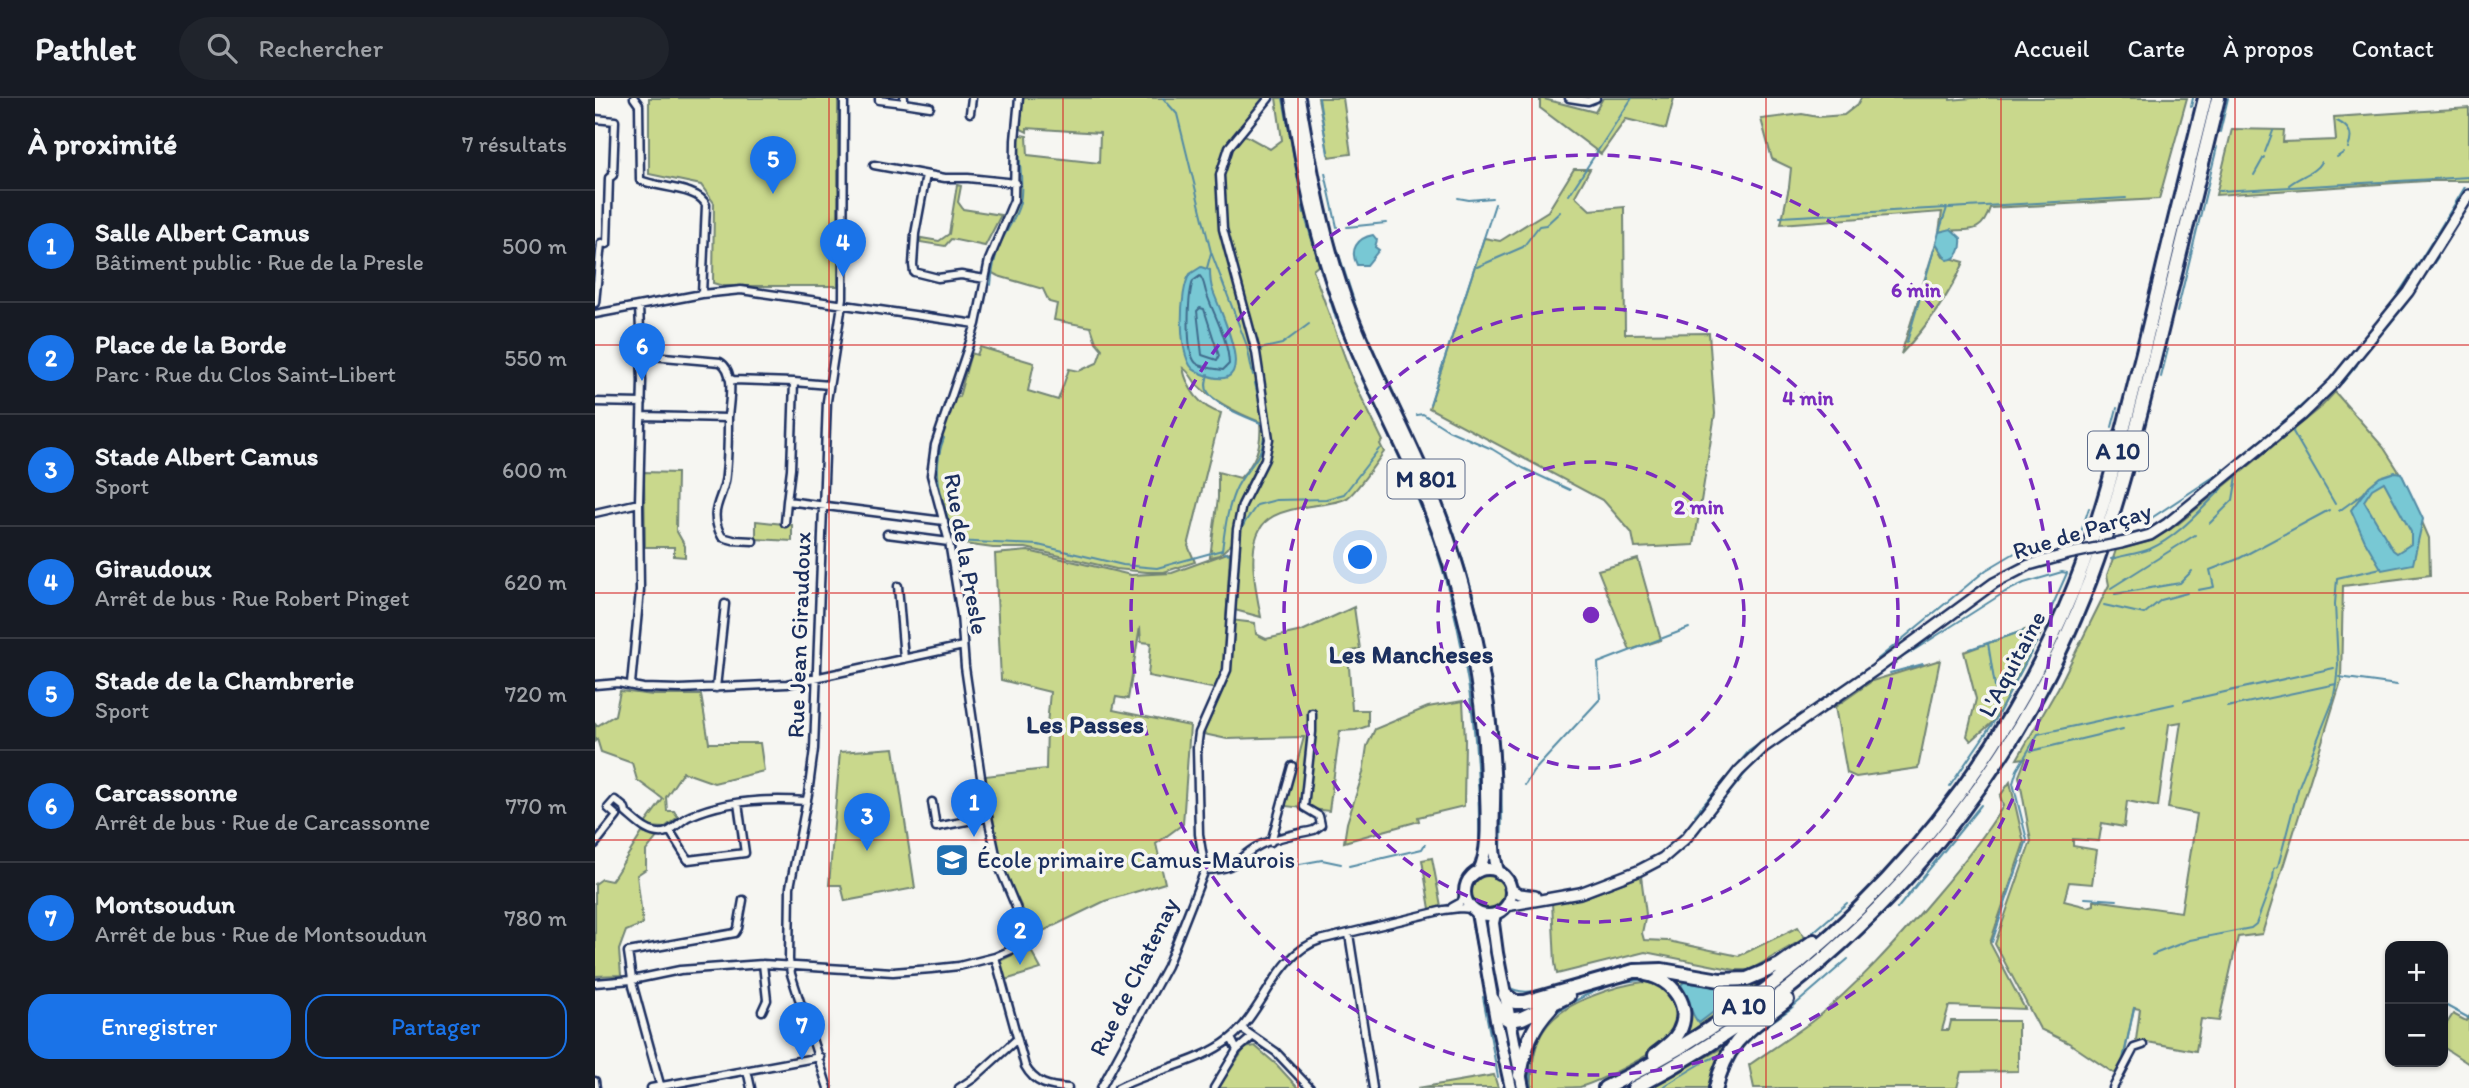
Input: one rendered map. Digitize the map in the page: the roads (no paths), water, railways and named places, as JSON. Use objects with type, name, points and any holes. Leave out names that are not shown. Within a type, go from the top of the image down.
[{"type":"highway","name":"L'Aquitaine","points":[[1631,1082],[1744,1006],[1803,960],[1849,918],[1909,856],[1970,778],[2022,694],[2066,605],[2093,535],[2115,463],[2204,98]]},
{"type":"highway","name":"L'Aquitaine","points":[[1605,1088],[1631,1082],[1688,1058],[1741,1023],[1830,953],[1910,874],[1974,794],[2027,711],[2068,632],[2101,550],[2124,476],[2218,98]]},
{"type":"highway","points":[[1631,1082],[1678,1034],[1683,1014],[1681,1001],[1674,989],[1658,977],[1642,974],[1597,985],[1522,1018],[1509,1020],[1501,1015],[1499,998],[1525,1002],[1642,970],[1662,970],[1720,980],[1747,979],[1780,965],[1849,918]]},
{"type":"highway","points":[[1716,1088],[1724,1058],[1735,1042],[1794,994],[1830,953]]},
{"type":"highway","points":[[1521,1082],[1525,1047],[1539,1021],[1555,1002]]},
{"type":"main road","name":"M 801","points":[[1291,98],[1308,198],[1332,284],[1356,348],[1430,511],[1447,559],[1462,615],[1476,683],[1485,760],[1483,862],[1479,871],[1468,880],[1465,894]]},
{"type":"main road","name":"M 801","points":[[1299,98],[1319,209],[1340,281],[1369,358],[1433,494],[1467,599],[1491,734],[1495,783],[1495,859],[1499,873],[1507,879],[1510,889]]},
{"type":"main road","points":[[1479,871],[1492,870],[1499,873]]},
{"type":"main road","points":[[1475,911],[1495,914],[1506,906],[1510,889]]},
{"type":"main road","points":[[1465,894],[1475,911],[1499,998]]},
{"type":"main road","points":[[1495,914],[1499,998],[1511,1088]]},
{"type":"main road","points":[[1509,1020],[1521,1082]]},
{"type":"street","points":[[634,98],[639,105],[640,180],[696,194],[706,205],[702,294]]},
{"type":"street","name":"Rue Jean Giraudoux","points":[[828,1088],[789,966],[790,887],[814,749],[829,385],[843,288],[844,98]]},
{"type":"street","points":[[879,98],[930,107]]},
{"type":"street","points":[[970,113],[972,98]]},
{"type":"street","name":"Rue de la Presle","points":[[995,957],[1016,948],[1024,938],[1025,929],[997,864],[949,542],[932,475],[933,452],[976,324],[994,246],[1011,209],[1016,183],[1015,140],[1019,98]]},
{"type":"street","points":[[1269,98],[1229,147],[1220,175],[1223,229],[1256,352],[1269,439],[1265,459],[1241,505],[1227,670],[1199,733],[1199,834],[1205,870],[1232,866],[1259,845],[1314,830],[1322,822],[1317,814],[1304,807],[1312,713]]},
{"type":"street","points":[[1569,98],[1588,101],[1596,98]]},
{"type":"street","points":[[595,119],[615,121],[613,175],[609,178],[607,244],[598,243],[595,303]]},
{"type":"street","points":[[874,165],[926,175],[1016,183]]},
{"type":"street","points":[[926,175],[915,234],[914,272],[938,278],[961,275],[985,279]]},
{"type":"street","name":"Rue de Parçay","points":[[1506,906],[1589,890],[1663,858],[1686,838],[1739,771],[1764,747],[2002,578],[2037,562],[2150,535],[2167,524],[2323,395],[2408,292],[2469,195]]},
{"type":"street","points":[[595,314],[702,294],[741,290],[976,324]]},
{"type":"street","points":[[631,684],[632,636],[640,590],[642,403],[639,306]]},
{"type":"street","points":[[641,355],[720,362],[727,366],[729,378],[726,478],[717,500],[716,526],[722,537],[754,541]]},
{"type":"street","points":[[729,378],[829,385]]},
{"type":"street","points":[[785,523],[792,469],[794,382]]},
{"type":"street","points":[[595,402],[642,403]]},
{"type":"street","points":[[642,416],[728,418]]},
{"type":"street","points":[[787,501],[944,521]]},
{"type":"street","points":[[595,513],[639,503]]},
{"type":"street","points":[[887,534],[949,542]]},
{"type":"street","points":[[898,586],[904,659]]},
{"type":"street","points":[[716,688],[725,604]]},
{"type":"street","points":[[595,685],[716,688],[777,685],[817,679],[963,646]]},
{"type":"street","points":[[1271,842],[1292,766]]},
{"type":"street","points":[[617,816],[608,808],[615,800],[625,808],[626,813],[653,832],[670,831],[690,816],[738,803],[766,800],[807,801]]},
{"type":"street","points":[[932,802],[936,827],[988,817]]},
{"type":"street","points":[[670,831],[688,860],[745,853],[738,803]]},
{"type":"street","points":[[595,844],[617,816],[626,813]]},
{"type":"street","name":"Rue de Chatenay","points":[[1101,1088],[1167,967],[1205,870]]},
{"type":"street","name":"Rue de Parçay","points":[[1510,889],[1520,894],[1543,898]]},
{"type":"street","points":[[1444,910],[1458,904],[1465,894]]},
{"type":"street","points":[[660,1087],[632,980],[628,952],[735,933],[743,900]]},
{"type":"street","points":[[1118,1088],[1213,1049],[1231,1038],[1300,949],[1312,943],[1444,910],[1459,908],[1475,911]]},
{"type":"street","points":[[1349,934],[1373,1088]]},
{"type":"street","points":[[595,983],[632,980],[680,970],[763,964],[902,971],[958,966],[995,957],[1025,1066],[1037,1081],[1053,1087],[1067,1088]]},
{"type":"street","points":[[762,1011],[767,1000],[763,964]]},
{"type":"street","points":[[1241,1028],[1276,1052],[1310,1088]]},
{"type":"street","points":[[1214,1088],[1237,1050],[1252,1037]]},
{"type":"street","points":[[1231,1038],[1237,1050]]},
{"type":"street","points":[[959,1088],[1017,1039]]},
{"type":"street","points":[[2113,1088],[2134,1048],[2143,1045]]},
{"type":"street","points":[[650,1088],[820,1057]]},
{"type":"street","points":[[747,1070],[751,1088]]},
{"type":"street","points":[[595,1081],[596,1088]]},
{"type":"water","points":[[1951,229],[1961,238],[1961,246],[1957,255],[1947,260],[1936,243],[1939,232]]},
{"type":"water","points":[[1373,235],[1377,240],[1375,247],[1379,250],[1367,265],[1357,265],[1354,254],[1356,246]]},
{"type":"water","points":[[1201,267],[1210,270],[1212,288],[1230,336],[1235,367],[1229,376],[1217,378],[1196,371],[1185,354],[1182,309],[1186,282],[1190,274]]},
{"type":"water","points":[[2395,472],[2401,473],[2423,519],[2413,564],[2382,570],[2351,510],[2369,486],[2380,477]],"holes":[[[2384,482],[2411,532],[2411,544],[2397,553],[2393,550],[2364,501],[2372,489]]]},
{"type":"water","points":[[1684,982],[1741,991],[1699,1023],[1681,985]]},
{"type":"waterway","points":[[1163,98],[1177,114],[1211,252],[1247,346],[1253,375]]},
{"type":"waterway","points":[[1245,122],[1265,98]]},
{"type":"waterway","points":[[1247,132],[1273,98]]},
{"type":"waterway","points":[[1283,98],[1304,213]]},
{"type":"waterway","points":[[1306,98],[1316,161]]},
{"type":"waterway","points":[[1319,98],[1328,154]]},
{"type":"waterway","points":[[1569,195],[1632,98]]},
{"type":"waterway","points":[[2191,107],[2193,98]]},
{"type":"waterway","points":[[2220,132],[2228,98]]},
{"type":"waterway","points":[[2337,121],[2349,132],[2351,139],[2348,148]]},
{"type":"waterway","points":[[2265,152],[2273,131]]},
{"type":"waterway","points":[[1231,151],[1239,141]]},
{"type":"waterway","points":[[991,285],[997,252],[1020,202],[1019,146]]},
{"type":"waterway","points":[[2177,312],[2217,147]]},
{"type":"waterway","points":[[2337,157],[2343,153]]},
{"type":"waterway","points":[[2254,175],[2264,157]]},
{"type":"waterway","points":[[2289,185],[2315,169],[2321,162]]},
{"type":"waterway","points":[[1325,173],[1337,227]]},
{"type":"waterway","points":[[2219,191],[2469,177]]},
{"type":"waterway","points":[[2233,463],[2304,404],[2347,361],[2401,289],[2465,187]]},
{"type":"waterway","points":[[1458,198],[1492,198]]},
{"type":"waterway","points":[[1949,208],[2126,198]]},
{"type":"waterway","points":[[1430,404],[1495,204]]},
{"type":"waterway","points":[[2443,247],[2469,204]]},
{"type":"waterway","points":[[1780,217],[1947,208],[1939,232]]},
{"type":"waterway","points":[[1477,267],[1523,247],[1539,226],[1546,225],[1560,212]]},
{"type":"waterway","points":[[1306,220],[1336,319]]},
{"type":"waterway","points":[[1347,227],[1386,223]]},
{"type":"waterway","points":[[1332,233],[1357,310]]},
{"type":"waterway","points":[[1907,342],[1936,243]]},
{"type":"waterway","points":[[1207,268],[1211,253]]},
{"type":"waterway","points":[[2384,331],[2438,257]]},
{"type":"waterway","points":[[1359,317],[1438,491],[1462,556],[1473,597],[1483,638],[1497,723],[1502,808],[1501,850]]},
{"type":"waterway","points":[[1260,349],[1282,344],[1309,324]]},
{"type":"waterway","points":[[1339,325],[1367,390]]},
{"type":"waterway","points":[[1254,333],[1257,343]]},
{"type":"waterway","points":[[2161,377],[2168,349]]},
{"type":"waterway","points":[[2342,383],[2357,365]]},
{"type":"waterway","points":[[1208,374],[1206,388],[1212,397],[1233,411],[1263,424]]},
{"type":"waterway","points":[[1255,383],[1261,409]]},
{"type":"waterway","points":[[2298,423],[2336,388]]},
{"type":"waterway","points":[[1372,399],[1434,542],[1455,617],[1470,693],[1474,731],[1479,848]]},
{"type":"waterway","points":[[2112,427],[2117,408]]},
{"type":"waterway","points":[[1417,415],[1423,414],[1448,430],[1492,449],[1523,468],[1570,490]]},
{"type":"waterway","points":[[2294,426],[2293,432],[2335,504]]},
{"type":"waterway","points":[[944,438],[938,477],[954,541],[1038,545],[1123,565],[1157,568],[1222,550],[1232,498],[1261,450],[1264,432]]},
{"type":"waterway","points":[[1239,534],[1257,505],[1276,500],[1326,499],[1344,494],[1379,449]]},
{"type":"waterway","points":[[2137,471],[2141,457]]},
{"type":"waterway","points":[[2125,527],[2147,521],[2215,476]]},
{"type":"waterway","points":[[2210,523],[2233,500],[2237,476]]},
{"type":"waterway","points":[[2111,559],[2145,551],[2160,544],[2189,522],[2223,488]]},
{"type":"waterway","points":[[2339,511],[2364,493]]},
{"type":"waterway","points":[[2081,532],[2089,508]]},
{"type":"waterway","points":[[2198,590],[2214,587],[2210,570],[2238,559],[2329,510]]},
{"type":"waterway","points":[[2073,536],[2081,531]]},
{"type":"waterway","points":[[2111,588],[2195,535]]},
{"type":"waterway","points":[[1878,659],[1986,570],[2018,551],[2049,541]]},
{"type":"waterway","points":[[1232,554],[1233,545]]},
{"type":"waterway","points":[[1224,553],[1232,554],[1229,596]]},
{"type":"waterway","points":[[2152,955],[2190,940],[2251,928],[2256,924],[2273,879],[2274,869],[2278,866],[2299,786],[2333,701],[2338,665],[2335,604],[2337,578],[2381,568]]},
{"type":"waterway","points":[[2115,594],[2180,583],[2192,571]]},
{"type":"waterway","points":[[1898,659],[2005,592],[2024,583],[2062,572],[2067,573],[2051,609]]},
{"type":"waterway","points":[[2104,605],[2144,614],[2161,600],[2187,593]]},
{"type":"waterway","points":[[1525,785],[1533,772],[1600,699],[1598,663],[1689,628]]},
{"type":"waterway","points":[[1970,649],[2023,631]]},
{"type":"waterway","points":[[1950,786],[1995,720],[2037,641]]},
{"type":"waterway","points":[[1988,643],[1997,699]]},
{"type":"waterway","points":[[1223,669],[1225,654]]},
{"type":"waterway","points":[[1890,673],[1923,664]]},
{"type":"waterway","points":[[2184,701],[2334,668]]},
{"type":"waterway","points":[[1207,706],[1222,672]]},
{"type":"waterway","points":[[1828,695],[1863,672]]},
{"type":"waterway","points":[[2339,677],[2397,685]]},
{"type":"waterway","points":[[2227,707],[2336,684]]},
{"type":"waterway","points":[[1695,815],[1749,751],[1819,702]]},
{"type":"waterway","points":[[1992,942],[2027,840],[2013,783],[2017,770],[2038,734],[2174,704]]},
{"type":"waterway","points":[[1201,721],[1204,713]]},
{"type":"waterway","points":[[2031,751],[2123,729]]},
{"type":"waterway","points":[[1194,752],[1194,764]]},
{"type":"waterway","points":[[1704,824],[1752,765]]},
{"type":"waterway","points":[[1897,909],[1981,805]]},
{"type":"waterway","points":[[1649,872],[1675,855],[1699,831]]},
{"type":"waterway","points":[[1349,866],[1422,849],[1425,844]]},
{"type":"waterway","points":[[1266,861],[1289,866],[1322,860],[1341,864]]},
{"type":"waterway","points":[[2085,898],[2117,900]]},
{"type":"waterway","points":[[1811,934],[1847,903]]},
{"type":"waterway","points":[[1472,924],[1476,945]]},
{"type":"waterway","points":[[1502,948],[1505,967]]},
{"type":"waterway","points":[[1750,1037],[1789,1010],[1848,959]]},
{"type":"waterway","points":[[1589,978],[1644,963],[1690,968]]},
{"type":"waterway","points":[[1549,1018],[1597,990],[1625,982],[1650,981]]},
{"type":"waterway","points":[[1508,986],[1514,990],[1529,992],[1570,983]]},
{"type":"waterway","points":[[1483,997],[1498,1077]]},
{"type":"waterway","points":[[2448,1007],[2469,1018]]},
{"type":"waterway","points":[[2122,1064],[2134,1008]]},
{"type":"waterway","points":[[1708,1060],[1719,1055]]},
{"type":"waterway","points":[[1530,1057],[1530,1088]]},
{"type":"waterway","points":[[1661,1088],[1702,1063]]},
{"type":"place","name":"Stade de la Chambrerie","points":[[773,194]]},
{"type":"place","name":"Giraudoux","points":[[843,277]]},
{"type":"place","name":"Carcassonne","points":[[642,381]]},
{"type":"place","name":"Salle Albert Camus","points":[[974,837]]},
{"type":"place","name":"Stade Albert Camus","points":[[867,851]]},
{"type":"place","name":"École primaire Camus-Maurois","points":[[952,860]]},
{"type":"place","name":"Place de la Borde","points":[[1020,965]]},
{"type":"place","name":"Montsoudun","points":[[802,1060]]},
{"type":"district","name":"Les Mancheses","points":[[1411,654]]},
{"type":"district","name":"Les Passes","points":[[1085,724]]}]
